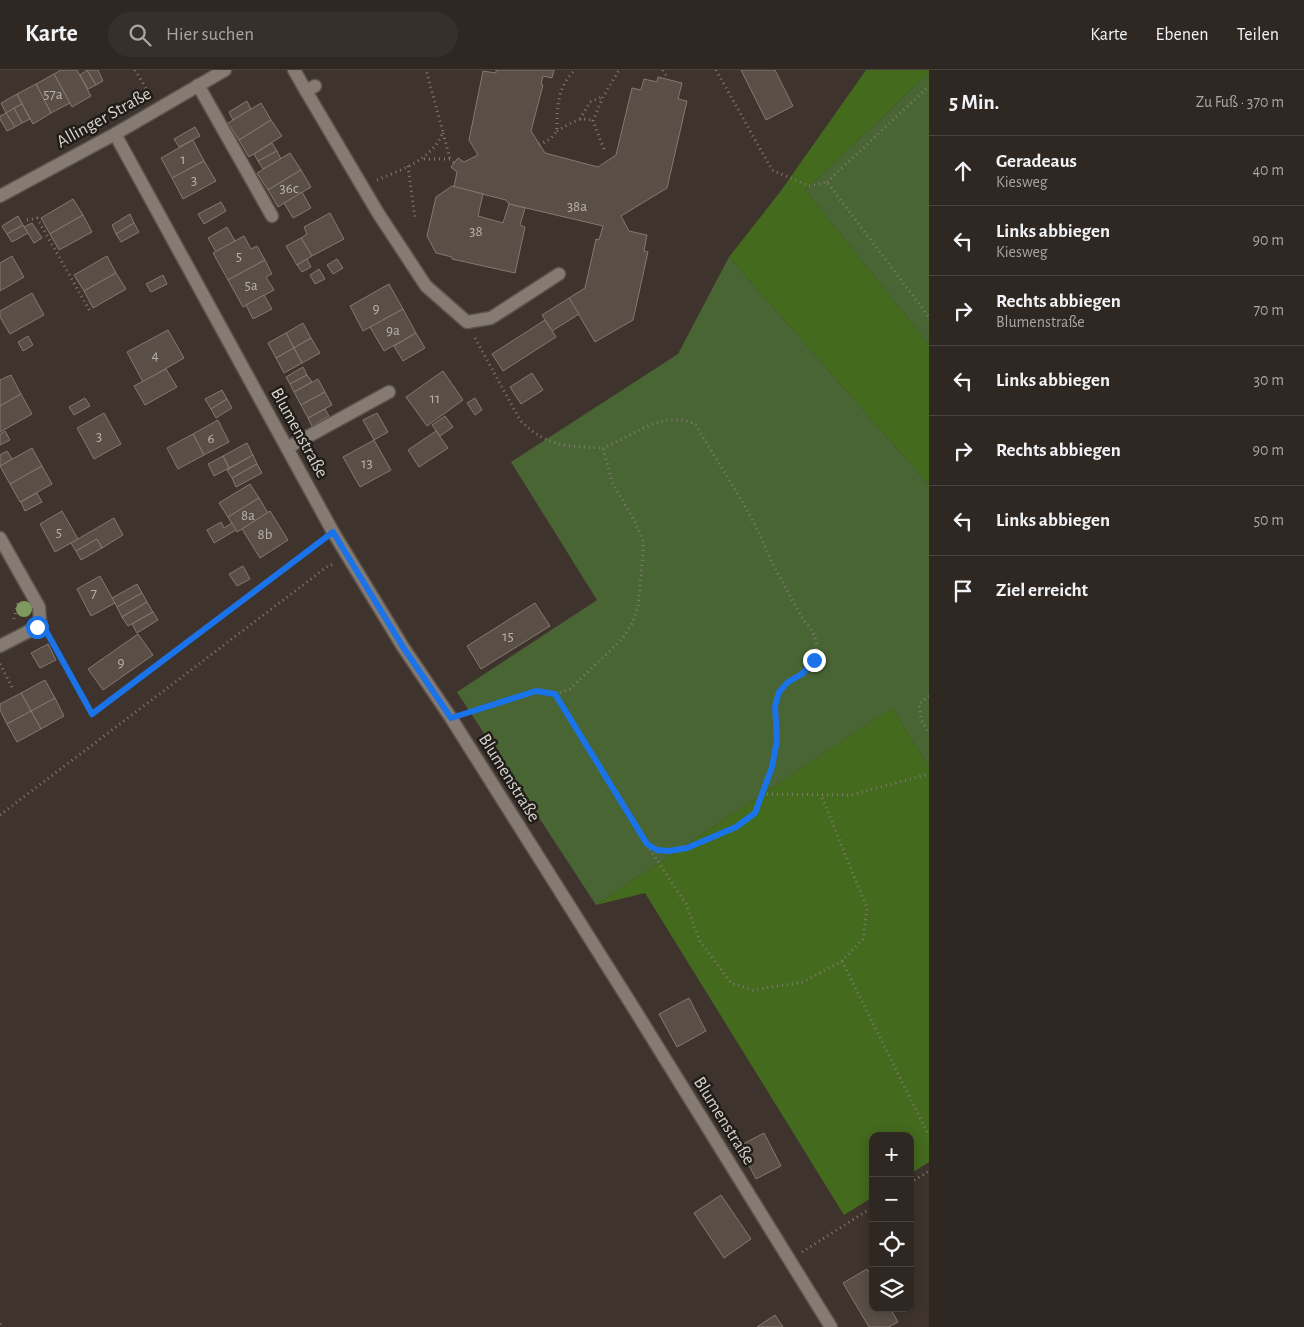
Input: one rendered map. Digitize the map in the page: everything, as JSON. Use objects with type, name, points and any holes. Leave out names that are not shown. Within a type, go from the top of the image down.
[{"type":"street","name":"Allinger Straße","points":[[0,196],[115,134],[224,70]]},
{"type":"street","points":[[294,70],[310,89],[378,213],[426,286],[467,322],[491,318],[559,274]]},
{"type":"street","points":[[198,85],[272,216]]},
{"type":"street","name":"Blumenstraße","points":[[115,134],[333,532],[403,647],[451,718],[638,1015],[831,1327]]},
{"type":"street","points":[[288,448],[389,392]]},
{"type":"street","points":[[0,538],[39,607],[40,620],[37,627],[0,646]]},
{"type":"path","points":[[135,70],[147,90]]},
{"type":"path","points":[[426,70],[450,160]]},
{"type":"path","points":[[557,132],[560,94],[566,79],[575,70]]},
{"type":"path","points":[[593,121],[603,97],[618,70]]},
{"type":"path","points":[[662,70],[666,75]]},
{"type":"path","points":[[716,70],[772,170],[809,186],[827,182],[929,86]]},
{"type":"path","points":[[580,119],[590,102],[596,98],[603,97]]},
{"type":"path","points":[[539,145],[580,119],[587,118],[593,121],[604,149]]},
{"type":"path","points":[[364,186],[423,159],[440,141],[443,132]]},
{"type":"path","points":[[423,159],[450,160],[454,163]]},
{"type":"path","points":[[408,166],[414,218]]},
{"type":"path","points":[[827,182],[929,316]]},
{"type":"path","points":[[27,220],[37,218],[91,313]]},
{"type":"path","points":[[467,322],[520,420],[530,431],[545,440],[568,446],[603,448],[642,428],[659,423],[685,419],[695,424],[754,522],[779,576],[814,633],[816,647],[814,660],[802,674],[788,682],[779,692],[775,706],[777,740],[772,767],[755,813],[736,827],[687,848],[669,851],[657,850],[647,844]]},
{"type":"path","points":[[451,718],[536,691],[555,694],[570,689],[588,674],[622,639],[632,623],[638,607],[643,541],[635,522],[612,482],[603,448]]},
{"type":"path","points":[[40,620],[92,714],[333,532]]},
{"type":"path","points":[[0,815],[328,566],[350,558]]},
{"type":"path","points":[[19,636],[14,622],[18,601],[30,592]]},
{"type":"path","points":[[0,664],[13,689]]},
{"type":"path","points":[[555,694],[686,904],[700,941],[731,983],[753,990],[802,982],[842,961],[863,939],[867,908],[820,795]]},
{"type":"path","points":[[929,696],[919,704],[921,719],[929,733]]},
{"type":"path","points":[[762,794],[851,796],[929,774]]},
{"type":"path","points":[[842,961],[929,1136]]},
{"type":"path","points":[[914,1180],[929,1171]]},
{"type":"path","points":[[789,1260],[869,1210]]},
{"type":"path","points":[[0,1324],[3,1327]]},
{"type":"green space","points":[[866,70],[929,70],[929,73],[805,190],[929,345],[929,485],[729,257],[780,192]]},
{"type":"green space","points":[[929,73],[929,345],[805,190]]},
{"type":"green space","points":[[729,257],[929,485],[929,767],[892,708],[596,905],[457,692],[597,600],[511,462],[678,354]]},
{"type":"green space","points":[[892,708],[929,767],[929,1162],[914,1171],[914,1132],[869,1132],[869,1199],[844,1215],[645,893],[596,905]]},
{"type":"building","points":[[61,70],[77,70],[91,96],[72,107],[54,74]]},
{"type":"building","points":[[87,70],[96,85],[88,89],[80,75]]},
{"type":"building","points":[[87,70],[98,70],[103,81],[96,85]]},
{"type":"building","points":[[496,70],[554,70],[552,78],[543,76],[541,85],[543,85],[531,131],[545,153],[598,167],[616,155],[632,88],[641,90],[644,79],[657,82],[658,77],[682,83],[678,99],[687,101],[667,188],[621,216],[629,231],[647,235],[644,251],[648,252],[633,320],[595,342],[569,298],[585,288],[596,239],[599,240],[603,226],[509,204],[506,200],[454,187],[457,172],[451,167],[458,158],[464,162],[478,155],[469,140],[483,71],[496,73]]},
{"type":"building","points":[[741,70],[775,70],[793,106],[766,120]]},
{"type":"building","points":[[54,74],[70,103],[51,113],[36,84]]},
{"type":"building","points":[[36,84],[51,113],[33,124],[17,94]]},
{"type":"building","points":[[17,94],[22,104],[6,113],[1,103]]},
{"type":"building","points":[[247,101],[251,109],[233,120],[229,112]]},
{"type":"building","points":[[261,103],[271,120],[239,140],[228,123]]},
{"type":"building","points":[[22,104],[30,119],[22,123],[14,108]]},
{"type":"building","points":[[14,108],[22,123],[15,127],[6,113]]},
{"type":"building","points":[[6,113],[15,127],[7,131],[0,119],[0,116]]},
{"type":"building","points":[[271,120],[282,136],[249,157],[239,140]]},
{"type":"building","points":[[195,127],[200,136],[179,147],[174,139]]},
{"type":"building","points":[[193,140],[204,161],[172,178],[161,158]]},
{"type":"building","points":[[272,143],[277,151],[258,161],[254,154]]},
{"type":"building","points":[[277,151],[281,159],[263,169],[258,161]]},
{"type":"building","points":[[290,153],[301,170],[268,190],[257,173]]},
{"type":"building","points":[[204,161],[216,181],[183,199],[172,178]]},
{"type":"building","points":[[301,170],[311,187],[278,207],[268,190]]},
{"type":"building","points":[[452,186],[483,194],[478,216],[503,223],[509,204],[525,208],[520,225],[525,227],[515,273],[452,259],[452,257],[436,253],[427,236],[436,197]]},
{"type":"building","points":[[302,192],[311,208],[293,218],[284,203]]},
{"type":"building","points":[[73,199],[83,215],[50,234],[41,218]]},
{"type":"building","points":[[221,202],[226,211],[204,224],[198,214]]},
{"type":"building","points":[[330,213],[344,239],[312,256],[301,238],[307,234],[304,227]]},
{"type":"building","points":[[130,214],[134,223],[116,234],[112,225]]},
{"type":"building","points":[[83,215],[92,232],[59,250],[50,234]]},
{"type":"building","points":[[18,216],[23,225],[7,234],[2,226]]},
{"type":"building","points":[[32,223],[42,238],[34,243],[24,227]]},
{"type":"building","points":[[134,223],[139,232],[121,242],[116,234]]},
{"type":"building","points":[[23,225],[28,233],[12,242],[7,234]]},
{"type":"building","points":[[227,227],[235,241],[216,252],[208,238]]},
{"type":"building","points":[[244,236],[251,249],[257,246],[265,260],[228,280],[213,253]]},
{"type":"building","points":[[301,238],[312,256],[297,265],[286,246]]},
{"type":"building","points":[[12,256],[24,277],[0,291],[0,263]]},
{"type":"building","points":[[107,256],[116,273],[84,291],[74,275]]},
{"type":"building","points":[[307,259],[311,267],[302,272],[297,265]]},
{"type":"building","points":[[337,259],[343,268],[333,274],[327,265]]},
{"type":"building","points":[[265,260],[272,274],[266,277],[274,290],[243,307],[228,280]]},
{"type":"building","points":[[319,269],[325,279],[315,284],[310,275]]},
{"type":"building","points":[[116,273],[126,289],[93,308],[84,291]]},
{"type":"building","points":[[163,275],[167,284],[151,292],[146,284]]},
{"type":"building","points":[[389,284],[403,309],[363,331],[350,306]]},
{"type":"building","points":[[32,293],[44,315],[10,334],[0,317],[0,311]]},
{"type":"building","points":[[264,295],[272,309],[253,319],[246,305]]},
{"type":"building","points":[[569,298],[579,314],[552,331],[542,315]]},
{"type":"building","points":[[403,309],[416,333],[384,351],[370,327]]},
{"type":"building","points":[[545,320],[556,337],[503,371],[492,354]]},
{"type":"building","points":[[303,323],[311,338],[294,348],[286,333]]},
{"type":"building","points":[[168,330],[184,358],[143,382],[127,352]]},
{"type":"building","points":[[286,333],[294,348],[276,358],[268,343]]},
{"type":"building","points":[[416,333],[425,348],[403,361],[394,346]]},
{"type":"building","points":[[28,336],[33,345],[23,351],[18,342]]},
{"type":"building","points":[[311,338],[320,353],[302,363],[294,348]]},
{"type":"building","points":[[294,348],[302,363],[284,373],[276,358]]},
{"type":"building","points":[[303,367],[307,375],[290,384],[286,377]]},
{"type":"building","points":[[166,369],[177,387],[145,405],[134,386]]},
{"type":"building","points":[[443,371],[463,400],[427,426],[406,397]]},
{"type":"building","points":[[532,373],[543,390],[521,404],[510,387]]},
{"type":"building","points":[[11,375],[21,394],[0,406],[0,380]]},
{"type":"building","points":[[307,375],[312,382],[294,392],[290,384]]},
{"type":"building","points":[[318,379],[325,392],[301,405],[294,392]]},
{"type":"building","points":[[222,390],[227,399],[211,409],[205,399]]},
{"type":"building","points":[[325,392],[332,405],[308,418],[301,405]]},
{"type":"building","points":[[21,394],[32,414],[0,432],[0,406]]},
{"type":"building","points":[[85,398],[90,406],[74,415],[69,407]]},
{"type":"building","points":[[475,398],[482,410],[475,415],[467,403]]},
{"type":"building","points":[[227,399],[232,408],[216,418],[211,409]]},
{"type":"building","points":[[325,409],[329,416],[312,426],[308,418]]},
{"type":"building","points":[[104,413],[121,444],[94,459],[77,428]]},
{"type":"building","points":[[377,413],[388,432],[374,440],[363,420]]},
{"type":"building","points":[[445,416],[453,427],[440,436],[432,425]]},
{"type":"building","points":[[218,420],[229,442],[204,455],[193,434]]},
{"type":"building","points":[[5,431],[10,440],[0,445],[0,434]]},
{"type":"building","points":[[436,431],[448,448],[419,467],[408,450]]},
{"type":"building","points":[[193,434],[204,455],[178,469],[167,448]]},
{"type":"building","points":[[374,440],[391,470],[360,487],[343,457]]},
{"type":"building","points":[[247,443],[253,455],[229,468],[223,456]]},
{"type":"building","points":[[32,448],[42,466],[10,484],[0,466]]},
{"type":"building","points":[[7,451],[12,459],[0,466],[0,455]]},
{"type":"building","points":[[253,455],[257,464],[232,478],[227,470]]},
{"type":"building","points":[[223,456],[229,468],[214,476],[208,464]]},
{"type":"building","points":[[257,464],[262,473],[236,487],[232,478]]},
{"type":"building","points":[[42,466],[52,484],[20,502],[10,484]]},
{"type":"building","points":[[250,484],[259,498],[228,517],[219,503]]},
{"type":"building","points":[[37,493],[42,502],[25,511],[21,502]]},
{"type":"building","points":[[259,498],[268,513],[237,532],[228,517]]},
{"type":"building","points":[[62,511],[78,539],[55,552],[40,524]]},
{"type":"building","points":[[270,511],[288,540],[260,558],[242,529]]},
{"type":"building","points":[[114,518],[123,535],[102,548],[97,539],[76,551],[71,543]]},
{"type":"building","points":[[221,522],[224,528],[232,523],[236,530],[214,543],[207,530]]},
{"type":"building","points":[[97,539],[102,548],[81,560],[76,551]]},
{"type":"building","points":[[243,566],[250,579],[237,586],[229,574]]},
{"type":"building","points":[[100,576],[115,603],[91,616],[77,589]]},
{"type":"building","points":[[137,584],[142,593],[117,607],[112,598]]},
{"type":"building","points":[[142,593],[147,602],[122,617],[117,607]]},
{"type":"building","points":[[147,602],[153,612],[128,626],[122,617]]},
{"type":"building","points":[[535,603],[550,626],[481,669],[467,646]]},
{"type":"building","points":[[153,612],[158,620],[137,633],[132,624]]},
{"type":"building","points":[[138,634],[153,655],[103,690],[88,669]]},
{"type":"building","points":[[48,644],[56,660],[40,668],[31,653]]},
{"type":"building","points":[[45,680],[55,698],[31,711],[21,693]]},
{"type":"building","points":[[21,693],[31,711],[7,724],[0,710],[0,704]]},
{"type":"building","points":[[55,698],[64,716],[41,729],[31,711]]},
{"type":"building","points":[[31,711],[41,729],[17,742],[7,724]]},
{"type":"building","points":[[689,998],[706,1031],[677,1047],[659,1014]]},
{"type":"building","points":[[764,1133],[781,1166],[756,1179],[739,1146]]},
{"type":"building","points":[[721,1195],[751,1239],[724,1258],[694,1213]]},
{"type":"building","points":[[867,1269],[869,1272],[869,1312],[892,1312],[898,1322],[889,1327],[869,1327],[843,1283]]},
{"type":"building","points":[[775,1315],[783,1327],[757,1327]]},
{"type":"route","points":[[37,627],[40,620],[92,714],[333,532],[403,647],[451,718],[536,691],[555,694],[647,844],[657,850],[669,851],[687,848],[714,837],[736,827],[755,813],[772,767],[777,740],[775,706],[779,692],[788,682],[802,674],[814,660]]}]
